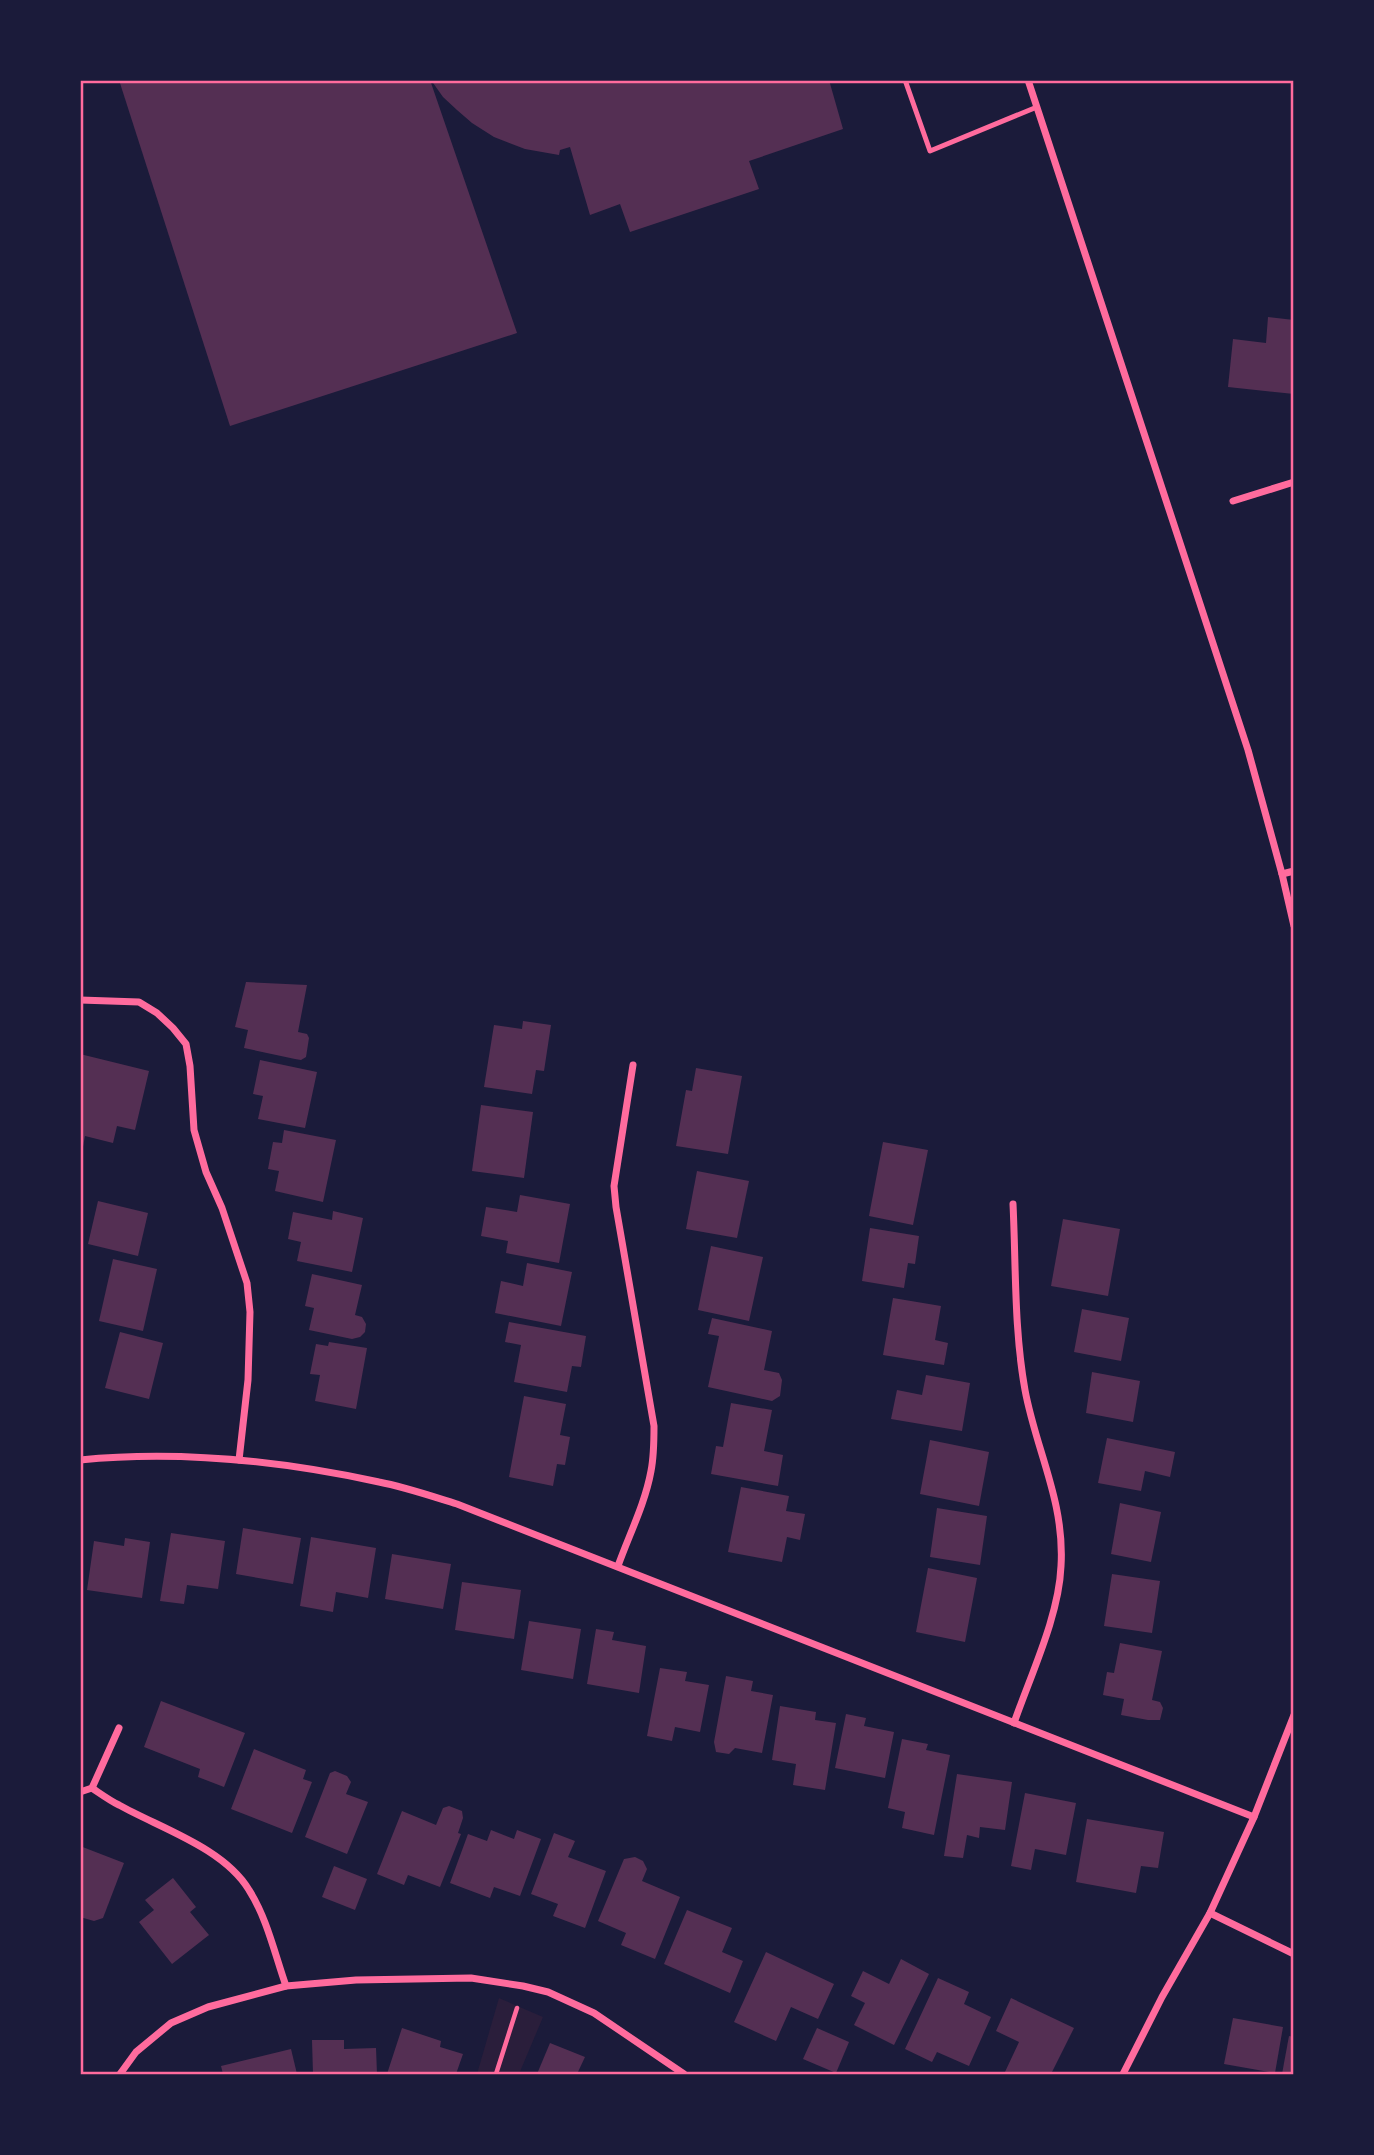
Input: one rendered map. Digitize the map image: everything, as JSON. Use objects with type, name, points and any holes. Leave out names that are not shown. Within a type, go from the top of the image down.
[{"type":"street","points":[[1028,80],[1248,750],[1282,874],[1293,926]]},
{"type":"street","points":[[1233,501],[1293,482]]},
{"type":"street","points":[[1282,874],[1293,871]]},
{"type":"street","points":[[80,1000],[139,1002],[173,1028],[186,1044],[194,1130],[247,1283],[250,1312],[248,1380],[239,1460]]},
{"type":"street","points":[[618,1566],[640,1510],[651,1473],[654,1450],[653,1415],[614,1186],[634,1065]]},
{"type":"street","points":[[1013,1205],[1018,1323],[1025,1390],[1055,1493],[1062,1547],[1059,1588],[1054,1608],[1014,1723]]},
{"type":"street","points":[[80,1460],[167,1457],[239,1460],[314,1470],[394,1486],[457,1504],[1254,1817]]},
{"type":"street","points":[[1123,2074],[1162,1997],[1210,1913],[1254,1817],[1293,1715]]},
{"type":"street","points":[[80,1792],[92,1788],[120,1728]]},
{"type":"street","points":[[92,1788],[118,1805],[184,1837],[237,1875],[249,1889],[260,1913],[286,1986]]},
{"type":"street","points":[[1210,1913],[1293,1954]]},
{"type":"street","points":[[120,2074],[136,2052],[171,2022],[208,2007],[286,1986],[356,1980],[471,1978],[548,1992],[594,2013],[684,2074]]},
{"type":"lane","points":[[905,80],[929,151],[1037,107]]},
{"type":"path","points":[[496,2074],[517,2007]]},
{"type":"shaded area","points":[[499,1998],[543,2017],[519,2074],[477,2074]]},
{"type":"building","points":[[119,80],[430,80],[517,333],[230,426]]},
{"type":"building","points":[[431,80],[829,80],[843,129],[749,161],[759,189],[630,232],[620,204],[590,215],[570,147],[560,150],[559,155],[525,149],[494,137],[457,110]]},
{"type":"building","points":[[1268,317],[1294,320],[1291,348],[1294,348],[1294,394],[1228,387],[1233,339],[1266,343]]},
{"type":"building","points":[[246,982],[307,985],[298,1032],[307,1034],[309,1038],[306,1057],[301,1060],[244,1048],[248,1030],[235,1027]]},
{"type":"building","points":[[523,1021],[551,1025],[544,1071],[536,1070],[532,1094],[484,1087],[494,1025],[522,1029]]},
{"type":"building","points":[[80,1054],[149,1071],[135,1130],[117,1126],[113,1143],[85,1136],[82,1152]]},
{"type":"building","points":[[260,1060],[317,1072],[305,1128],[258,1119],[263,1096],[253,1094]]},
{"type":"building","points":[[696,1068],[742,1076],[728,1154],[676,1146],[686,1090],[692,1091]]},
{"type":"building","points":[[481,1105],[533,1112],[524,1178],[472,1171]]},
{"type":"building","points":[[284,1130],[336,1140],[323,1202],[275,1191],[279,1171],[268,1169],[273,1142],[282,1143]]},
{"type":"building","points":[[883,1142],[928,1150],[913,1225],[869,1216]]},
{"type":"building","points":[[697,1171],[749,1181],[737,1238],[686,1229]]},
{"type":"building","points":[[520,1195],[570,1204],[559,1263],[506,1253],[508,1241],[481,1236],[486,1207],[517,1212]]},
{"type":"building","points":[[98,1201],[148,1213],[138,1256],[88,1244]]},
{"type":"building","points":[[333,1211],[363,1218],[352,1272],[297,1261],[301,1242],[288,1239],[293,1212],[332,1220]]},
{"type":"building","points":[[1063,1219],[1120,1229],[1108,1296],[1051,1286]]},
{"type":"building","points":[[870,1228],[919,1236],[915,1264],[908,1263],[904,1288],[862,1281]]},
{"type":"building","points":[[711,1246],[763,1257],[749,1321],[698,1310]]},
{"type":"building","points":[[113,1259],[157,1269],[143,1331],[99,1321]]},
{"type":"building","points":[[527,1263],[572,1272],[561,1326],[495,1313],[501,1281],[523,1286]]},
{"type":"building","points":[[312,1274],[362,1285],[355,1315],[362,1317],[366,1324],[365,1332],[360,1337],[352,1339],[309,1330],[314,1308],[305,1306]]},
{"type":"building","points":[[893,1298],[941,1306],[935,1340],[948,1343],[944,1365],[883,1355]]},
{"type":"building","points":[[1082,1309],[1129,1318],[1121,1361],[1074,1352]]},
{"type":"building","points":[[712,1318],[772,1331],[764,1370],[779,1373],[782,1380],[780,1396],[772,1401],[708,1387],[719,1336],[708,1334]]},
{"type":"building","points":[[509,1322],[586,1336],[581,1367],[572,1366],[567,1392],[514,1382],[521,1345],[505,1342]]},
{"type":"building","points":[[120,1332],[163,1343],[149,1399],[105,1388]]},
{"type":"building","points":[[329,1342],[367,1348],[356,1409],[315,1401],[320,1375],[310,1374],[316,1344],[328,1346]]},
{"type":"building","points":[[1092,1372],[1140,1381],[1133,1422],[1086,1413]]},
{"type":"building","points":[[926,1375],[970,1383],[962,1431],[891,1419],[897,1390],[922,1395]]},
{"type":"building","points":[[524,1396],[566,1404],[560,1435],[570,1437],[565,1465],[557,1464],[553,1486],[509,1477]]},
{"type":"building","points":[[731,1403],[772,1410],[764,1451],[783,1455],[778,1486],[711,1474],[716,1446],[723,1447]]},
{"type":"building","points":[[1107,1438],[1175,1452],[1170,1477],[1145,1471],[1141,1491],[1098,1483]]},
{"type":"building","points":[[930,1440],[989,1452],[979,1506],[920,1494]]},
{"type":"building","points":[[741,1487],[789,1496],[786,1511],[805,1514],[800,1540],[787,1537],[782,1562],[728,1552]]},
{"type":"building","points":[[1120,1503],[1161,1512],[1151,1562],[1111,1554]]},
{"type":"building","points":[[937,1508],[987,1516],[980,1565],[930,1557]]},
{"type":"building","points":[[243,1528],[301,1538],[293,1584],[236,1574]]},
{"type":"building","points":[[171,1533],[225,1541],[218,1589],[187,1585],[184,1604],[160,1601]]},
{"type":"building","points":[[311,1537],[376,1548],[368,1598],[336,1592],[333,1612],[300,1606]]},
{"type":"building","points":[[125,1538],[150,1542],[142,1598],[87,1590],[94,1541],[124,1546]]},
{"type":"building","points":[[392,1554],[451,1564],[443,1609],[385,1599]]},
{"type":"building","points":[[928,1568],[977,1578],[965,1642],[916,1632]]},
{"type":"building","points":[[1112,1574],[1160,1581],[1152,1633],[1104,1626]]},
{"type":"building","points":[[462,1582],[521,1590],[514,1639],[455,1630]]},
{"type":"building","points":[[529,1621],[581,1629],[573,1679],[521,1670]]},
{"type":"building","points":[[596,1629],[614,1632],[612,1640],[646,1646],[639,1693],[587,1684]]},
{"type":"building","points":[[1120,1643],[1162,1651],[1152,1700],[1160,1702],[1163,1708],[1160,1720],[1121,1715],[1124,1699],[1103,1695],[1107,1672],[1114,1673]]},
{"type":"building","points":[[660,1668],[687,1672],[685,1681],[709,1685],[700,1732],[675,1727],[672,1741],[647,1736]]},
{"type":"building","points":[[726,1676],[753,1681],[751,1691],[773,1695],[762,1753],[735,1748],[729,1754],[716,1752],[714,1742]]},
{"type":"building","points":[[161,1701],[245,1733],[224,1787],[198,1777],[200,1769],[144,1747]]},
{"type":"building","points":[[780,1706],[816,1712],[815,1720],[836,1723],[825,1790],[793,1785],[796,1764],[772,1760]]},
{"type":"building","points":[[846,1714],[866,1718],[864,1726],[894,1732],[885,1778],[835,1768]]},
{"type":"building","points":[[902,1739],[928,1744],[926,1750],[950,1755],[934,1835],[902,1828],[905,1812],[888,1808]]},
{"type":"building","points":[[254,1749],[306,1770],[303,1779],[312,1782],[292,1833],[231,1809]]},
{"type":"building","points":[[335,1771],[347,1776],[351,1782],[346,1794],[368,1802],[347,1854],[305,1837],[330,1773]]},
{"type":"building","points":[[957,1774],[1012,1782],[1005,1830],[980,1827],[979,1838],[967,1835],[963,1858],[944,1856]]},
{"type":"building","points":[[1025,1793],[1076,1803],[1066,1855],[1035,1849],[1031,1870],[1011,1866]]},
{"type":"building","points":[[449,1806],[462,1811],[463,1818],[458,1833],[461,1834],[440,1887],[408,1875],[404,1885],[377,1874],[402,1811],[436,1825],[443,1808]]},
{"type":"building","points":[[1087,1819],[1164,1832],[1158,1868],[1141,1866],[1136,1893],[1076,1882]]},
{"type":"building","points":[[491,1830],[514,1839],[517,1830],[541,1839],[520,1896],[494,1887],[490,1898],[450,1883],[468,1834],[487,1841]]},
{"type":"building","points":[[554,1833],[575,1841],[568,1857],[606,1871],[585,1928],[553,1916],[558,1904],[531,1894]]},
{"type":"building","points":[[80,1846],[124,1863],[103,1918],[94,1921],[80,1917]]},
{"type":"building","points":[[635,1857],[643,1861],[647,1869],[642,1881],[680,1897],[655,1959],[621,1945],[626,1933],[598,1921],[624,1859]]},
{"type":"building","points":[[334,1866],[367,1879],[355,1910],[322,1897]]},
{"type":"building","points":[[173,1878],[196,1907],[190,1912],[209,1935],[172,1964],[139,1922],[154,1910],[145,1900]]},
{"type":"building","points":[[687,1910],[732,1928],[722,1952],[743,1961],[730,1993],[664,1964]]},
{"type":"building","points":[[766,1952],[834,1984],[818,2019],[791,2007],[776,2041],[734,2022]]},
{"type":"building","points":[[901,1959],[929,1974],[894,2045],[854,2025],[865,2003],[851,1996],[863,1971],[889,1984]]},
{"type":"building","points":[[938,1978],[969,1992],[964,2004],[991,2017],[969,2066],[937,2052],[932,2062],[905,2049]]},
{"type":"building","points":[[1011,1998],[1074,2028],[1051,2074],[1004,2074],[1019,2042],[996,2031]]},
{"type":"building","points":[[1233,2018],[1283,2027],[1275,2073],[1224,2064]]},
{"type":"building","points":[[402,2028],[441,2041],[440,2047],[463,2054],[456,2074],[387,2074]]},
{"type":"building","points":[[817,2028],[849,2042],[836,2073],[803,2059]]},
{"type":"building","points":[[1289,2036],[1294,2037],[1294,2074],[1282,2074]]},
{"type":"building","points":[[312,2040],[344,2040],[344,2049],[376,2048],[377,2074],[313,2074]]},
{"type":"building","points":[[550,2043],[585,2057],[577,2074],[537,2074]]},
{"type":"building","points":[[291,2049],[297,2074],[223,2074],[221,2066]]}]
